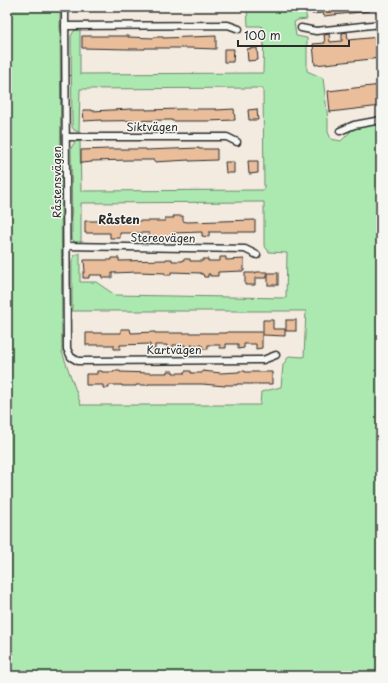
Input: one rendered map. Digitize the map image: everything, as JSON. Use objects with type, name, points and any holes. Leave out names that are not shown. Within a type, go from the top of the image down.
[{"type":"street","name":"Råstensvägen","points":[[65,7],[67,348],[71,357]]},
{"type":"street","points":[[301,28],[316,31],[381,24]]},
{"type":"street","points":[[65,26],[228,25],[239,30]]},
{"type":"street","points":[[340,131],[354,125],[381,120]]},
{"type":"street","name":"Siktvägen","points":[[66,137],[227,137],[237,142]]},
{"type":"street","name":"Stereovägen","points":[[67,246],[245,249],[257,255]]},
{"type":"street","name":"Kartvägen","points":[[71,357],[78,361],[263,360],[276,355]]},
{"type":"green space","points":[[7,7],[60,7],[62,352],[81,405],[260,405],[261,392],[281,387],[283,365],[289,356],[304,357],[306,311],[72,311],[72,261],[75,255],[80,253],[80,282],[96,282],[115,295],[286,298],[287,253],[269,252],[264,245],[264,202],[81,203],[81,244],[75,243],[72,238],[71,148],[75,142],[80,141],[81,191],[264,190],[263,88],[80,89],[79,132],[74,130],[72,127],[71,36],[74,31],[80,29],[80,74],[263,73],[264,30],[261,26],[248,26],[247,7],[304,7],[307,19],[294,22],[296,36],[307,38],[307,71],[323,78],[328,132],[331,139],[341,141],[354,128],[381,124],[381,676],[7,676]]},
{"type":"building","points":[[311,7],[369,7],[370,11],[324,16],[323,13],[312,14]]},
{"type":"building","points":[[347,32],[348,40],[379,37],[381,58],[315,65],[313,44],[325,43],[324,35],[329,34],[330,42],[342,41],[342,33]]},
{"type":"building","points":[[82,36],[163,38],[216,36],[216,49],[82,48]]},
{"type":"building","points":[[257,48],[258,60],[248,61],[247,49]]},
{"type":"building","points":[[224,49],[234,49],[233,62],[224,62]]},
{"type":"building","points":[[381,85],[381,106],[330,112],[328,91]]},
{"type":"building","points":[[234,109],[235,120],[84,121],[83,110]]},
{"type":"building","points":[[257,109],[258,120],[249,120],[248,110]]},
{"type":"building","points":[[217,149],[217,160],[154,162],[154,160],[129,160],[92,161],[81,163],[81,150]]},
{"type":"building","points":[[248,161],[258,161],[258,173],[249,174]]},
{"type":"building","points":[[225,162],[234,162],[234,173],[226,173]]},
{"type":"building","points":[[173,216],[183,216],[183,221],[187,222],[255,220],[255,232],[209,232],[209,237],[202,236],[202,232],[172,233],[173,237],[149,237],[149,233],[120,233],[120,238],[110,238],[110,233],[85,233],[85,221],[104,221],[104,218],[120,217],[120,221],[165,221],[165,218],[174,218]]},
{"type":"building","points":[[220,257],[226,257],[226,260],[244,259],[244,271],[218,272],[218,276],[210,276],[210,274],[208,274],[208,277],[204,277],[201,273],[171,272],[171,275],[165,275],[165,273],[138,272],[112,273],[112,278],[102,278],[103,275],[89,275],[89,278],[83,278],[83,272],[85,272],[84,260],[112,260],[112,258],[119,258],[119,261],[172,259],[172,261],[183,261],[183,259],[190,259],[190,261],[203,261],[203,259],[208,259],[208,261],[220,261]]},
{"type":"building","points":[[267,272],[267,278],[255,278],[255,285],[245,285],[245,273]]},
{"type":"building","points":[[268,273],[278,273],[278,285],[268,285]]},
{"type":"building","points":[[263,320],[273,320],[273,329],[285,329],[285,336],[263,335]]},
{"type":"building","points":[[286,320],[296,320],[296,331],[286,331]]},
{"type":"building","points":[[121,329],[130,329],[131,333],[262,332],[262,348],[256,349],[256,344],[244,344],[244,348],[238,349],[238,344],[226,344],[226,348],[220,348],[220,345],[208,345],[208,349],[202,349],[202,345],[191,345],[191,349],[185,349],[185,345],[173,345],[173,349],[167,349],[167,345],[155,345],[155,349],[150,349],[150,344],[120,345],[120,349],[114,349],[114,345],[86,345],[86,333],[121,333]]},
{"type":"building","points":[[97,371],[150,373],[167,373],[167,371],[173,371],[173,373],[185,373],[185,371],[191,371],[191,373],[202,373],[202,371],[221,373],[239,371],[272,372],[272,384],[237,384],[225,386],[202,384],[148,384],[136,386],[109,385],[109,388],[103,388],[103,385],[86,385],[86,374],[97,374]]},
{"type":"district","name":"Råsten","points":[[119,220]]}]
